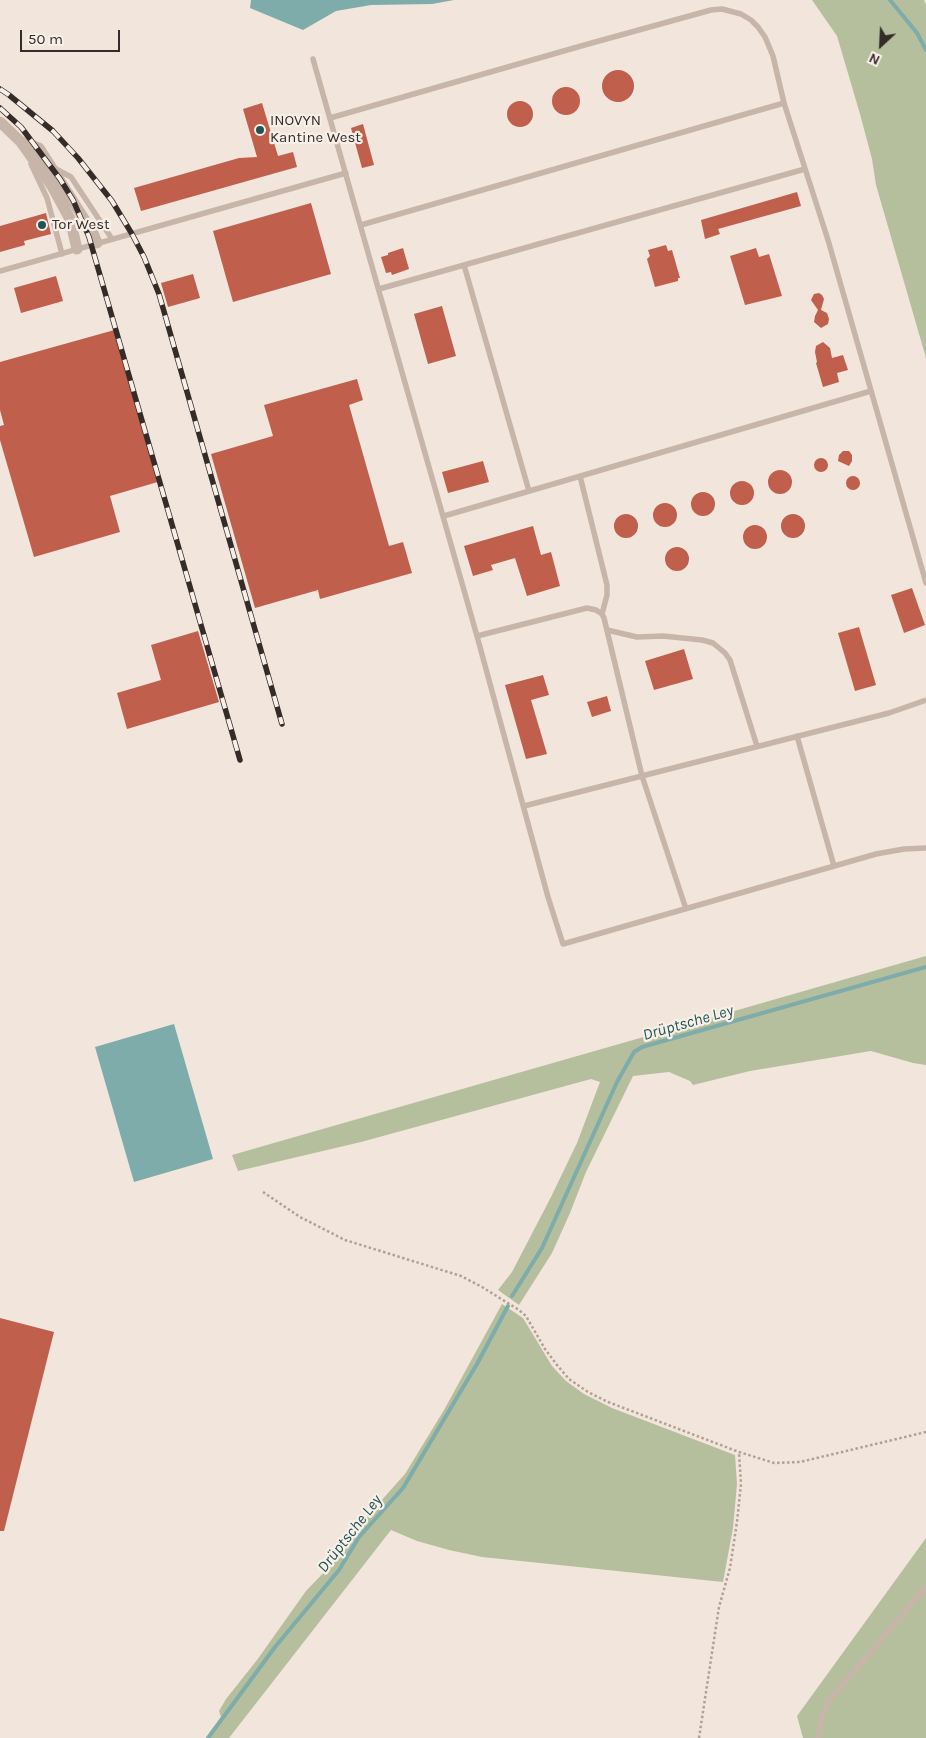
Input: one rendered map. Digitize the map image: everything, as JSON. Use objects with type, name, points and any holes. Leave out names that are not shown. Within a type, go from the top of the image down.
[{"type":"street","points":[[0,122],[20,142],[52,186],[70,219],[77,249]]},
{"type":"street","points":[[20,142],[39,148],[93,233],[97,243]]},
{"type":"lane","points":[[330,118],[711,10],[722,9],[741,14],[751,20],[765,37],[773,56],[784,103],[828,240],[926,583]]},
{"type":"lane","points":[[314,59],[444,516],[548,897],[563,944],[876,854],[904,849],[926,848]]},
{"type":"lane","points":[[361,225],[784,103]]},
{"type":"lane","points":[[20,142],[47,198],[62,254]]},
{"type":"lane","points":[[52,166],[70,177],[112,239]]},
{"type":"lane","points":[[380,289],[805,169]]},
{"type":"lane","points":[[0,271],[346,173]]},
{"type":"lane","points":[[464,265],[529,491]]},
{"type":"lane","points":[[444,516],[872,391]]},
{"type":"lane","points":[[580,476],[607,585],[607,595],[602,614],[642,776],[686,909]]},
{"type":"lane","points":[[477,636],[587,608],[602,614]]},
{"type":"lane","points":[[607,630],[638,637],[663,636],[713,643],[730,660],[757,746]]},
{"type":"lane","points":[[524,806],[889,713],[926,700]]},
{"type":"lane","points":[[797,736],[834,866]]},
{"type":"lane","points":[[818,1738],[821,1719],[829,1701],[926,1587]]},
{"type":"path","points":[[263,1192],[300,1217],[345,1240],[462,1276],[520,1310],[526,1316],[532,1329],[557,1365],[569,1379],[588,1392],[608,1402],[738,1452],[774,1463],[800,1462],[926,1432]]},
{"type":"path","points":[[700,1738],[719,1606],[730,1568],[737,1522],[741,1484],[738,1452]]},
{"type":"green space","points":[[812,0],[924,0],[926,5],[926,358],[876,185],[872,159],[837,36]]},
{"type":"green space","points":[[926,956],[926,1065],[871,1051],[750,1071],[693,1085],[690,1081],[669,1072],[633,1076],[586,1172],[552,1253],[519,1305],[498,1290],[512,1272],[551,1197],[577,1143],[600,1082],[591,1079],[361,1142],[238,1171],[232,1155]]},
{"type":"green space","points":[[502,1304],[523,1318],[552,1366],[566,1381],[584,1394],[612,1408],[735,1455],[737,1484],[733,1528],[723,1582],[482,1557],[417,1541],[391,1530],[229,1738],[206,1738],[221,1717],[219,1711],[226,1699],[257,1660],[306,1591],[329,1567],[338,1549],[405,1474],[444,1410]]},
{"type":"green space","points":[[926,1538],[926,1738],[803,1738],[797,1716]]},
{"type":"water","points":[[251,0],[454,0],[432,4],[371,5],[336,11],[303,30],[250,8]]},
{"type":"water","points":[[174,1024],[213,1159],[134,1182],[95,1047]]},
{"type":"building","points":[[618,70],[629,75],[634,86],[629,97],[618,102],[607,97],[602,86],[607,75]]},
{"type":"building","points":[[566,87],[576,91],[580,101],[576,111],[566,115],[556,111],[552,101],[556,91]]},
{"type":"building","points":[[520,101],[530,104],[533,114],[530,124],[520,127],[510,124],[507,114],[510,104]]},
{"type":"building","points":[[262,103],[278,156],[293,152],[297,167],[141,211],[134,188],[239,158],[257,157],[243,109]]},
{"type":"building","points":[[363,124],[374,165],[362,168],[351,128]]},
{"type":"building","points":[[797,192],[801,206],[718,229],[720,234],[705,239],[701,220]]},
{"type":"building","points":[[311,203],[331,274],[233,302],[213,231]]},
{"type":"building","points":[[46,213],[51,234],[24,241],[25,245],[0,252],[0,226]]},
{"type":"building","points":[[666,245],[668,251],[672,250],[680,278],[678,278],[678,281],[655,287],[647,259],[650,256],[648,250]]},
{"type":"building","points":[[403,248],[409,269],[392,275],[391,272],[386,273],[381,257]]},
{"type":"building","points":[[756,248],[759,257],[769,254],[782,296],[745,305],[730,256]]},
{"type":"building","points":[[193,274],[200,298],[168,307],[161,283]]},
{"type":"building","points":[[56,276],[63,301],[21,313],[14,288]]},
{"type":"building","points":[[819,293],[824,299],[821,310],[827,313],[829,319],[828,324],[821,328],[814,322],[818,310],[811,300],[814,294]]},
{"type":"building","points":[[442,306],[456,356],[428,364],[414,314]]},
{"type":"building","points":[[118,329],[161,481],[110,496],[120,532],[34,557],[0,440],[0,426],[4,425],[0,410],[0,362]]},
{"type":"building","points":[[823,342],[830,348],[832,358],[843,355],[848,370],[837,373],[839,382],[823,387],[815,352],[816,346]]},
{"type":"building","points":[[357,379],[363,400],[349,405],[389,546],[403,542],[412,573],[320,599],[318,590],[255,608],[211,454],[273,436],[264,405]]},
{"type":"building","points":[[843,451],[849,451],[852,455],[852,461],[849,466],[838,461],[839,455]]},
{"type":"building","points":[[818,458],[824,458],[828,465],[824,472],[818,472],[814,468],[814,462]]},
{"type":"building","points":[[483,461],[489,482],[448,493],[442,472]]},
{"type":"building","points":[[780,470],[789,473],[792,482],[789,491],[780,494],[771,491],[768,482],[771,473]]},
{"type":"building","points":[[850,476],[856,476],[860,483],[856,490],[850,490],[846,486],[846,480]]},
{"type":"building","points":[[742,481],[751,484],[754,493],[751,502],[742,505],[733,502],[730,493],[733,484]]},
{"type":"building","points":[[703,492],[712,495],[715,504],[712,513],[703,516],[694,513],[691,504],[694,495]]},
{"type":"building","points":[[665,503],[674,506],[677,515],[674,524],[665,527],[656,524],[653,515],[656,506]]},
{"type":"building","points":[[626,514],[635,517],[638,526],[635,535],[626,538],[617,535],[614,526],[617,517]]},
{"type":"building","points":[[793,514],[802,517],[805,526],[802,535],[793,538],[784,535],[781,526],[784,517]]},
{"type":"building","points":[[755,525],[760,526],[766,532],[766,542],[760,548],[755,549],[750,548],[744,542],[743,537],[744,532],[750,526]]},
{"type":"building","points":[[533,526],[541,555],[551,552],[560,586],[527,596],[515,558],[491,565],[493,570],[473,576],[464,546]]},
{"type":"building","points":[[677,547],[682,548],[688,554],[688,564],[682,570],[677,571],[672,570],[666,564],[665,559],[666,554],[672,548]]},
{"type":"building","points":[[912,588],[925,625],[904,633],[891,595]]},
{"type":"building","points":[[859,627],[876,685],[855,691],[838,633]]},
{"type":"building","points":[[198,631],[219,702],[127,729],[117,693],[161,680],[151,645]]},
{"type":"building","points":[[684,649],[693,679],[654,690],[645,661]]},
{"type":"building","points":[[543,675],[549,695],[531,700],[547,754],[526,759],[505,685]]},
{"type":"building","points":[[607,696],[611,711],[592,717],[587,702]]},
{"type":"building","points":[[0,1318],[54,1332],[4,1531],[0,1531]]},
{"type":"waterway","name":"Drüptsche Ley","points":[[890,0],[917,33],[926,50]]},
{"type":"waterway","name":"Drüptsche Ley","points":[[512,1296],[542,1248],[617,1082],[634,1052],[642,1047],[926,967]]},
{"type":"waterway","name":"Drüptsche Ley","points":[[208,1738],[275,1647],[339,1570],[359,1537],[403,1488],[477,1364],[508,1306]]},
{"type":"railway","points":[[0,89],[53,131],[78,158],[112,201],[144,257],[159,294],[282,724]]},
{"type":"railway","points":[[0,108],[21,127],[60,179],[73,200],[89,237],[240,760]]},
{"type":"place","name":"INOVYN Kantine West","points":[[260,130]]},
{"type":"place","name":"Tor West","points":[[42,225]]}]
